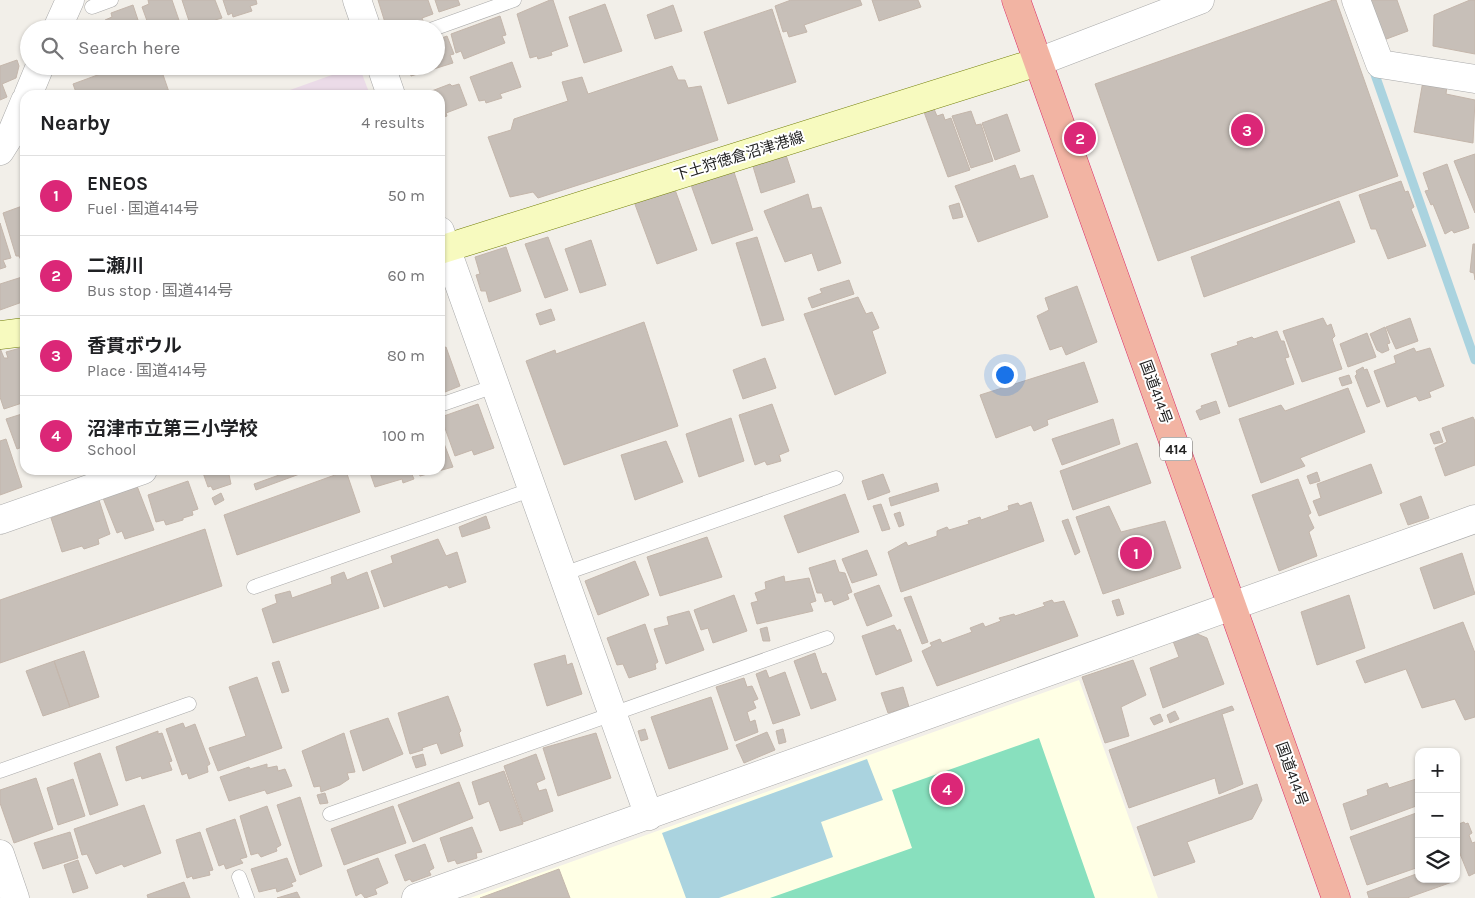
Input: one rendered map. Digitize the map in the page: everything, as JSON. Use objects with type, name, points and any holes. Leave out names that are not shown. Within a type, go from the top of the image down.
[{"type":"highway","name":"国道414号","points":[[1016,0],[1336,898]]},
{"type":"main road","name":"下土狩徳倉沼津港線","points":[[445,242],[1038,62]]},
{"type":"main road","points":[[0,335],[20,333]]},
{"type":"street","points":[[357,0],[364,20]]},
{"type":"street","points":[[1038,62],[1200,0]]},
{"type":"street","points":[[1356,0],[1380,64],[1475,80]]},
{"type":"street","points":[[65,20],[81,3]]},
{"type":"street","points":[[30,90],[36,75]]},
{"type":"street","points":[[384,75],[389,90]]},
{"type":"street","points":[[0,151],[12,132],[20,114]]},
{"type":"street","points":[[445,251],[533,489],[649,816]]},
{"type":"street","points":[[0,520],[129,475]]},
{"type":"street","points":[[416,898],[649,816],[1232,604],[1475,519]]},
{"type":"street","points":[[0,854],[16,898]]},
{"type":"lane","points":[[81,3],[112,0]]},
{"type":"lane","points":[[445,25],[514,0]]},
{"type":"lane","points":[[445,404],[495,386]]},
{"type":"lane","points":[[563,574],[836,478]]},
{"type":"lane","points":[[254,587],[533,489]]},
{"type":"lane","points":[[330,814],[827,638]]},
{"type":"lane","points":[[0,771],[188,704]]},
{"type":"lane","points":[[239,877],[247,898]]},
{"type":"shaded area","points":[[332,75],[362,75],[368,90],[290,90]]},
{"type":"shaded area","points":[[1079,680],[1158,898],[470,898]]},
{"type":"green space","points":[[1039,738],[1095,898],[770,898],[912,848],[892,790]]},
{"type":"water","points":[[867,759],[883,800],[821,822],[833,857],[719,898],[686,898],[662,833]]},
{"type":"building","points":[[148,0],[172,0],[179,20],[147,20],[142,7],[149,4]]},
{"type":"building","points":[[182,0],[215,0],[222,18],[215,20],[189,20]]},
{"type":"building","points":[[223,0],[256,0],[257,4],[250,6],[252,11],[233,17],[232,13],[228,15]]},
{"type":"building","points":[[378,0],[428,0],[433,14],[422,18],[423,20],[384,20]]},
{"type":"building","points":[[435,0],[458,0],[460,5],[439,12]]},
{"type":"building","points":[[553,0],[568,46],[551,52],[552,55],[538,59],[537,56],[530,58],[517,14]]},
{"type":"building","points":[[791,0],[860,0],[862,5],[804,25],[807,32],[789,37],[787,31],[783,32],[775,6]]},
{"type":"building","points":[[872,0],[918,0],[921,7],[879,21]]},
{"type":"building","points":[[1336,0],[1398,176],[1158,261],[1095,84]]},
{"type":"building","points":[[1366,0],[1397,0],[1408,31],[1381,41]]},
{"type":"building","points":[[1470,0],[1475,0],[1475,54],[1433,46],[1434,15]]},
{"type":"building","points":[[605,4],[622,51],[584,63],[569,17]]},
{"type":"building","points":[[133,5],[138,20],[105,20],[112,17],[111,13]]},
{"type":"building","points":[[673,5],[682,31],[655,39],[647,15]]},
{"type":"building","points":[[772,9],[796,82],[728,104],[704,32]]},
{"type":"building","points":[[500,16],[506,35],[502,36],[505,43],[464,59],[461,51],[456,53],[451,34]]},
{"type":"building","points":[[447,36],[454,54],[450,55],[453,63],[445,65],[445,37]]},
{"type":"building","points":[[17,60],[19,66],[16,78],[2,84],[7,97],[0,100],[0,66]]},
{"type":"building","points":[[512,62],[521,87],[500,94],[502,98],[486,103],[485,100],[479,101],[470,77]]},
{"type":"building","points":[[672,66],[678,80],[685,80],[688,88],[701,86],[718,140],[538,198],[533,192],[510,197],[488,137],[511,130],[514,119],[568,101],[562,82],[582,77],[588,94]]},
{"type":"building","points":[[98,75],[163,75],[168,90],[75,90],[73,84]]},
{"type":"building","points":[[1423,81],[1447,86],[1446,94],[1475,100],[1473,143],[1414,132]]},
{"type":"building","points":[[450,84],[452,86],[459,84],[467,105],[446,113],[447,116],[445,117],[445,90],[434,90]]},
{"type":"building","points":[[934,109],[937,116],[943,114],[945,120],[951,118],[970,170],[948,177],[924,112]]},
{"type":"building","points":[[971,111],[976,125],[981,124],[993,161],[971,168],[952,116]]},
{"type":"building","points":[[1007,114],[1020,151],[995,160],[982,123]]},
{"type":"building","points":[[785,152],[795,182],[761,193],[752,163]]},
{"type":"building","points":[[1475,154],[1475,213],[1454,161]]},
{"type":"building","points":[[1447,164],[1469,228],[1454,233],[1452,230],[1445,234],[1433,204],[1431,205],[1425,191],[1429,190],[1423,173]]},
{"type":"building","points":[[1015,165],[1020,179],[1033,175],[1048,217],[978,242],[955,186]]},
{"type":"building","points":[[733,169],[753,230],[712,244],[690,182]]},
{"type":"building","points":[[1401,181],[1405,192],[1408,191],[1414,207],[1411,209],[1426,246],[1388,259],[1376,229],[1371,229],[1359,195]]},
{"type":"building","points":[[674,187],[697,250],[657,264],[633,199]]},
{"type":"building","points":[[808,194],[812,209],[821,207],[841,263],[818,271],[812,253],[785,262],[764,211]]},
{"type":"building","points":[[1339,201],[1355,242],[1204,297],[1191,257]]},
{"type":"building","points":[[959,203],[963,217],[953,219],[949,206]]},
{"type":"building","points":[[20,207],[20,258],[16,256],[3,213]]},
{"type":"building","points":[[0,223],[11,258],[3,260],[6,267],[0,269]]},
{"type":"building","points":[[548,237],[568,290],[545,298],[525,244]]},
{"type":"building","points":[[757,237],[784,320],[762,326],[736,243]]},
{"type":"building","points":[[591,240],[606,285],[580,293],[565,249]]},
{"type":"building","points":[[1473,244],[1475,244],[1475,280],[1474,273],[1470,272]]},
{"type":"building","points":[[506,247],[521,291],[489,302],[486,291],[481,291],[476,275],[480,274],[475,257]]},
{"type":"building","points":[[20,278],[20,303],[0,310],[0,284]]},
{"type":"building","points":[[849,280],[854,294],[812,308],[808,298],[822,293],[820,289]]},
{"type":"building","points":[[1077,286],[1097,342],[1066,355],[1062,346],[1050,350],[1037,316],[1049,310],[1045,298]]},
{"type":"building","points":[[858,297],[866,314],[872,312],[879,328],[872,331],[886,373],[835,395],[804,314]]},
{"type":"building","points":[[551,309],[555,320],[540,325],[536,314]]},
{"type":"building","points":[[1323,318],[1327,326],[1331,324],[1335,336],[1332,339],[1342,369],[1302,382],[1283,331]]},
{"type":"building","points":[[1410,318],[1418,341],[1396,349],[1386,327]]},
{"type":"building","points":[[644,322],[678,426],[564,465],[526,361],[555,350],[556,354]]},
{"type":"building","points":[[1385,327],[1390,343],[1387,344],[1389,350],[1382,353],[1377,350],[1370,334]]},
{"type":"building","points":[[1277,331],[1281,341],[1284,341],[1289,357],[1285,358],[1294,384],[1229,407],[1211,354],[1238,345],[1237,342],[1252,337],[1254,339]]},
{"type":"building","points":[[1367,333],[1376,357],[1348,367],[1340,344]]},
{"type":"building","points":[[445,347],[460,386],[445,392]]},
{"type":"building","points":[[0,348],[4,358],[8,358],[6,352],[20,348],[20,404],[4,409],[0,397]]},
{"type":"building","points":[[1414,348],[1416,352],[1430,348],[1444,386],[1429,392],[1431,397],[1419,401],[1416,396],[1387,407],[1374,371],[1396,363],[1394,356]]},
{"type":"building","points":[[765,358],[776,388],[743,399],[733,370]]},
{"type":"building","points":[[1084,362],[1098,402],[1047,420],[1048,425],[1034,431],[1031,425],[996,438],[980,395]]},
{"type":"building","points":[[1363,367],[1364,370],[1367,369],[1380,402],[1367,407],[1355,376],[1357,374],[1356,371]]},
{"type":"building","points":[[1349,375],[1352,383],[1342,386],[1339,378]]},
{"type":"building","points":[[1348,388],[1365,432],[1300,458],[1305,466],[1261,483],[1239,419],[1281,405],[1285,411]]},
{"type":"building","points":[[1216,401],[1220,413],[1200,420],[1196,411],[1202,408],[1201,406]]},
{"type":"building","points":[[478,404],[494,448],[474,455],[472,450],[455,456],[445,428],[445,416]]},
{"type":"building","points":[[772,404],[789,451],[779,455],[781,461],[767,465],[765,461],[755,465],[739,415]]},
{"type":"building","points":[[20,415],[20,448],[17,449],[6,419]]},
{"type":"building","points":[[1473,417],[1475,421],[1475,465],[1445,476],[1435,448],[1447,442],[1442,428]]},
{"type":"building","points":[[731,418],[744,461],[699,477],[686,434]]},
{"type":"building","points":[[1113,419],[1120,444],[1062,465],[1052,439]]},
{"type":"building","points":[[1439,431],[1443,442],[1434,444],[1430,434]]},
{"type":"building","points":[[6,439],[22,487],[0,495],[0,441]]},
{"type":"building","points":[[666,441],[683,482],[635,500],[621,455]]},
{"type":"building","points":[[1137,443],[1151,483],[1073,510],[1060,471]]},
{"type":"building","points":[[445,446],[453,467],[445,469]]},
{"type":"building","points":[[1371,464],[1382,493],[1319,516],[1313,501],[1321,498],[1317,484]]},
{"type":"building","points":[[1317,472],[1320,481],[1310,484],[1307,476]]},
{"type":"building","points":[[883,474],[890,492],[868,500],[862,481]]},
{"type":"building","points":[[204,475],[229,475],[231,484],[213,490],[211,486],[208,487]]},
{"type":"building","points":[[279,475],[297,475],[256,490],[254,484]]},
{"type":"building","points":[[335,475],[347,475],[360,512],[237,555],[224,515]]},
{"type":"building","points":[[371,475],[412,475],[414,479],[403,483],[402,479],[375,487]]},
{"type":"building","points":[[1298,479],[1311,513],[1308,515],[1314,528],[1309,532],[1317,556],[1279,571],[1252,495]]},
{"type":"building","points":[[188,481],[198,509],[192,511],[193,515],[183,518],[183,520],[166,525],[164,520],[156,522],[148,495]]},
{"type":"building","points":[[937,483],[939,491],[891,506],[889,498]]},
{"type":"building","points":[[137,486],[154,530],[125,539],[122,531],[117,533],[103,498]]},
{"type":"building","points":[[221,493],[224,500],[215,505],[212,498]]},
{"type":"building","points":[[845,494],[859,532],[798,553],[784,516]]},
{"type":"building","points":[[1421,496],[1429,518],[1408,525],[1400,504]]},
{"type":"building","points":[[99,500],[110,534],[98,539],[99,544],[84,549],[82,546],[62,552],[51,518]]},
{"type":"building","points":[[1031,502],[1044,541],[901,592],[888,552],[906,542],[908,546],[937,536],[937,531],[947,527],[949,530],[969,524],[968,521],[980,517],[981,520],[1009,510],[1008,506],[1018,503],[1020,506]]},
{"type":"building","points":[[881,504],[890,529],[882,531],[873,506]]},
{"type":"building","points":[[1109,506],[1121,532],[1165,521],[1181,568],[1103,594],[1076,517]]},
{"type":"building","points":[[900,512],[904,525],[899,527],[894,514]]},
{"type":"building","points":[[486,516],[490,528],[462,537],[459,527]]},
{"type":"building","points":[[1068,519],[1080,552],[1075,555],[1062,521]]},
{"type":"building","points":[[205,529],[222,586],[0,663],[0,600]]},
{"type":"building","points":[[707,537],[722,577],[660,596],[647,557]]},
{"type":"building","points":[[438,539],[446,556],[457,552],[466,582],[449,588],[447,585],[384,607],[371,571],[393,563],[391,556]]},
{"type":"building","points":[[867,550],[877,575],[852,583],[842,559]]},
{"type":"building","points":[[1462,553],[1475,594],[1434,609],[1420,568]]},
{"type":"building","points":[[835,560],[839,572],[845,573],[852,592],[847,594],[849,599],[834,605],[832,600],[825,602],[822,593],[817,593],[809,568]]},
{"type":"building","points":[[635,561],[649,595],[598,615],[585,581]]},
{"type":"building","points":[[344,572],[347,580],[367,572],[379,608],[273,643],[262,609],[277,603],[275,595],[290,591],[292,598],[332,584],[331,577]]},
{"type":"building","points":[[784,576],[785,582],[809,578],[816,601],[810,603],[813,611],[757,624],[751,603],[758,601],[755,593],[766,589],[765,582]]},
{"type":"building","points":[[879,585],[892,616],[867,626],[854,594]]},
{"type":"building","points":[[734,595],[747,631],[713,643],[708,628],[701,630],[694,610]]},
{"type":"building","points":[[1349,595],[1365,648],[1317,665],[1301,612]]},
{"type":"building","points":[[911,596],[928,642],[922,644],[904,598]]},
{"type":"building","points":[[1119,599],[1124,614],[1117,616],[1112,601]]},
{"type":"building","points":[[1052,600],[1054,603],[1064,601],[1078,636],[937,686],[922,651],[932,646],[930,643],[940,639],[942,643],[972,632],[970,628],[983,623],[985,627],[1001,621],[999,618],[1014,614],[1015,616],[1045,606],[1043,603]]},
{"type":"building","points":[[689,611],[704,650],[666,664],[654,629],[669,625],[667,617]]},
{"type":"building","points":[[1463,622],[1475,653],[1475,717],[1465,720],[1455,699],[1422,708],[1406,669],[1365,683],[1356,661]]},
{"type":"building","points":[[645,624],[658,662],[655,664],[656,669],[629,678],[623,664],[617,665],[607,638]]},
{"type":"building","points":[[894,625],[897,631],[900,629],[912,661],[876,675],[862,636]]},
{"type":"building","points":[[767,627],[770,641],[763,641],[760,629]]},
{"type":"building","points":[[1195,633],[1207,638],[1224,684],[1163,708],[1150,668],[1179,657],[1173,641]]},
{"type":"building","points":[[84,651],[99,697],[70,707],[54,661]]},
{"type":"building","points":[[815,653],[822,674],[826,673],[836,700],[811,709],[794,661]]},
{"type":"building","points":[[565,655],[567,665],[572,663],[582,694],[547,706],[534,664]]},
{"type":"building","points":[[1133,660],[1146,695],[1121,707],[1129,736],[1105,743],[1082,677]]},
{"type":"building","points":[[54,661],[70,707],[43,716],[26,671]]},
{"type":"building","points":[[279,661],[289,691],[282,693],[272,663]]},
{"type":"building","points":[[766,670],[769,678],[785,672],[800,715],[773,724],[756,674]]},
{"type":"building","points":[[257,677],[282,748],[218,771],[209,748],[246,736],[229,687]]},
{"type":"building","points":[[744,678],[747,687],[752,686],[758,699],[753,701],[756,708],[747,712],[750,722],[755,720],[758,732],[735,741],[716,687]]},
{"type":"building","points":[[903,687],[909,707],[888,713],[881,693]]},
{"type":"building","points":[[448,696],[461,731],[459,733],[463,746],[441,754],[437,743],[410,754],[398,713]]},
{"type":"building","points":[[711,697],[728,749],[669,769],[651,717]]},
{"type":"building","points":[[1232,706],[1234,710],[1222,714],[1243,784],[1219,794],[1215,778],[1129,808],[1109,750]]},
{"type":"building","points":[[1175,711],[1179,719],[1170,723],[1167,715]]},
{"type":"building","points":[[1160,714],[1163,721],[1154,725],[1150,718]]},
{"type":"building","points":[[388,718],[403,754],[363,771],[350,731]]},
{"type":"building","points":[[183,723],[185,728],[195,724],[210,764],[207,766],[208,772],[189,779],[187,773],[182,775],[166,729]]},
{"type":"building","points":[[645,729],[648,739],[641,741],[638,731]]},
{"type":"building","points":[[783,729],[786,742],[779,744],[776,731]]},
{"type":"building","points":[[158,731],[158,734],[162,733],[172,761],[169,762],[172,770],[142,779],[141,776],[126,781],[116,747]]},
{"type":"building","points":[[767,732],[775,750],[744,763],[736,745]]},
{"type":"building","points":[[344,733],[355,772],[347,773],[349,779],[340,785],[321,792],[320,786],[314,787],[302,751]]},
{"type":"building","points":[[596,733],[611,778],[558,796],[543,748]]},
{"type":"building","points":[[100,753],[118,805],[90,815],[74,763]]},
{"type":"building","points":[[423,754],[426,765],[416,768],[412,757]]},
{"type":"building","points":[[536,754],[545,779],[536,783],[539,791],[546,789],[553,811],[523,822],[504,766]]},
{"type":"building","points":[[267,764],[267,768],[277,766],[278,771],[285,769],[292,786],[267,794],[265,790],[229,801],[220,777],[249,767],[250,769]]},
{"type":"building","points":[[504,771],[523,824],[500,831],[489,801],[479,805],[472,782]]},
{"type":"building","points":[[36,778],[53,829],[14,843],[0,803],[0,790]]},
{"type":"building","points":[[73,779],[85,816],[58,825],[47,788]]},
{"type":"building","points":[[1415,779],[1415,806],[1351,830],[1343,804],[1368,795],[1367,790],[1387,783],[1389,788]]},
{"type":"building","points":[[459,782],[473,818],[413,842],[398,805]]},
{"type":"building","points":[[1257,784],[1262,800],[1252,819],[1187,842],[1195,862],[1154,876],[1137,827]]},
{"type":"building","points":[[325,793],[328,803],[320,804],[317,795]]},
{"type":"building","points":[[300,797],[322,866],[300,875],[277,805]]},
{"type":"building","points":[[144,805],[161,853],[124,867],[122,864],[96,874],[87,854],[82,855],[74,829]]},
{"type":"building","points":[[267,806],[281,845],[276,848],[277,851],[261,857],[258,853],[251,855],[240,816]]},
{"type":"building","points":[[393,806],[406,843],[344,865],[331,829]]},
{"type":"building","points":[[1415,813],[1415,868],[1367,885],[1350,837]]},
{"type":"building","points":[[235,819],[247,857],[240,859],[243,863],[226,869],[224,864],[219,866],[206,829]]},
{"type":"building","points":[[1468,823],[1472,833],[1469,835],[1472,843],[1475,842],[1475,873],[1469,876],[1460,854],[1460,824]]},
{"type":"building","points":[[472,827],[482,852],[476,853],[477,858],[457,864],[455,860],[448,862],[440,838]]},
{"type":"building","points":[[70,832],[78,858],[43,869],[34,843]]},
{"type":"building","points":[[200,832],[213,870],[209,871],[210,875],[193,879],[192,876],[187,878],[176,840]]},
{"type":"building","points":[[425,844],[434,868],[429,871],[431,875],[412,882],[410,879],[405,881],[395,855]]},
{"type":"building","points":[[287,858],[296,881],[291,883],[293,886],[277,892],[276,888],[259,892],[251,869]]},
{"type":"building","points":[[378,858],[388,883],[375,889],[377,894],[365,898],[361,893],[356,896],[347,870]]},
{"type":"building","points":[[78,860],[88,888],[73,893],[64,865]]},
{"type":"building","points":[[559,869],[570,898],[480,898]]},
{"type":"building","points":[[1415,874],[1415,883],[1449,883],[1407,898],[1369,898],[1367,892]]},
{"type":"building","points":[[184,882],[190,898],[148,898],[147,895]]},
{"type":"building","points":[[297,892],[300,898],[277,898]]},
{"type":"waterway","points":[[1372,66],[1475,360]]},
{"type":"place","name":"香貫ボウル","points":[[1247,130]]},
{"type":"place","name":"二瀬川","points":[[1080,138]]},
{"type":"place","name":"ENEOS","points":[[1136,553]]},
{"type":"place","name":"沼津市立第三小学校","points":[[947,789]]}]
